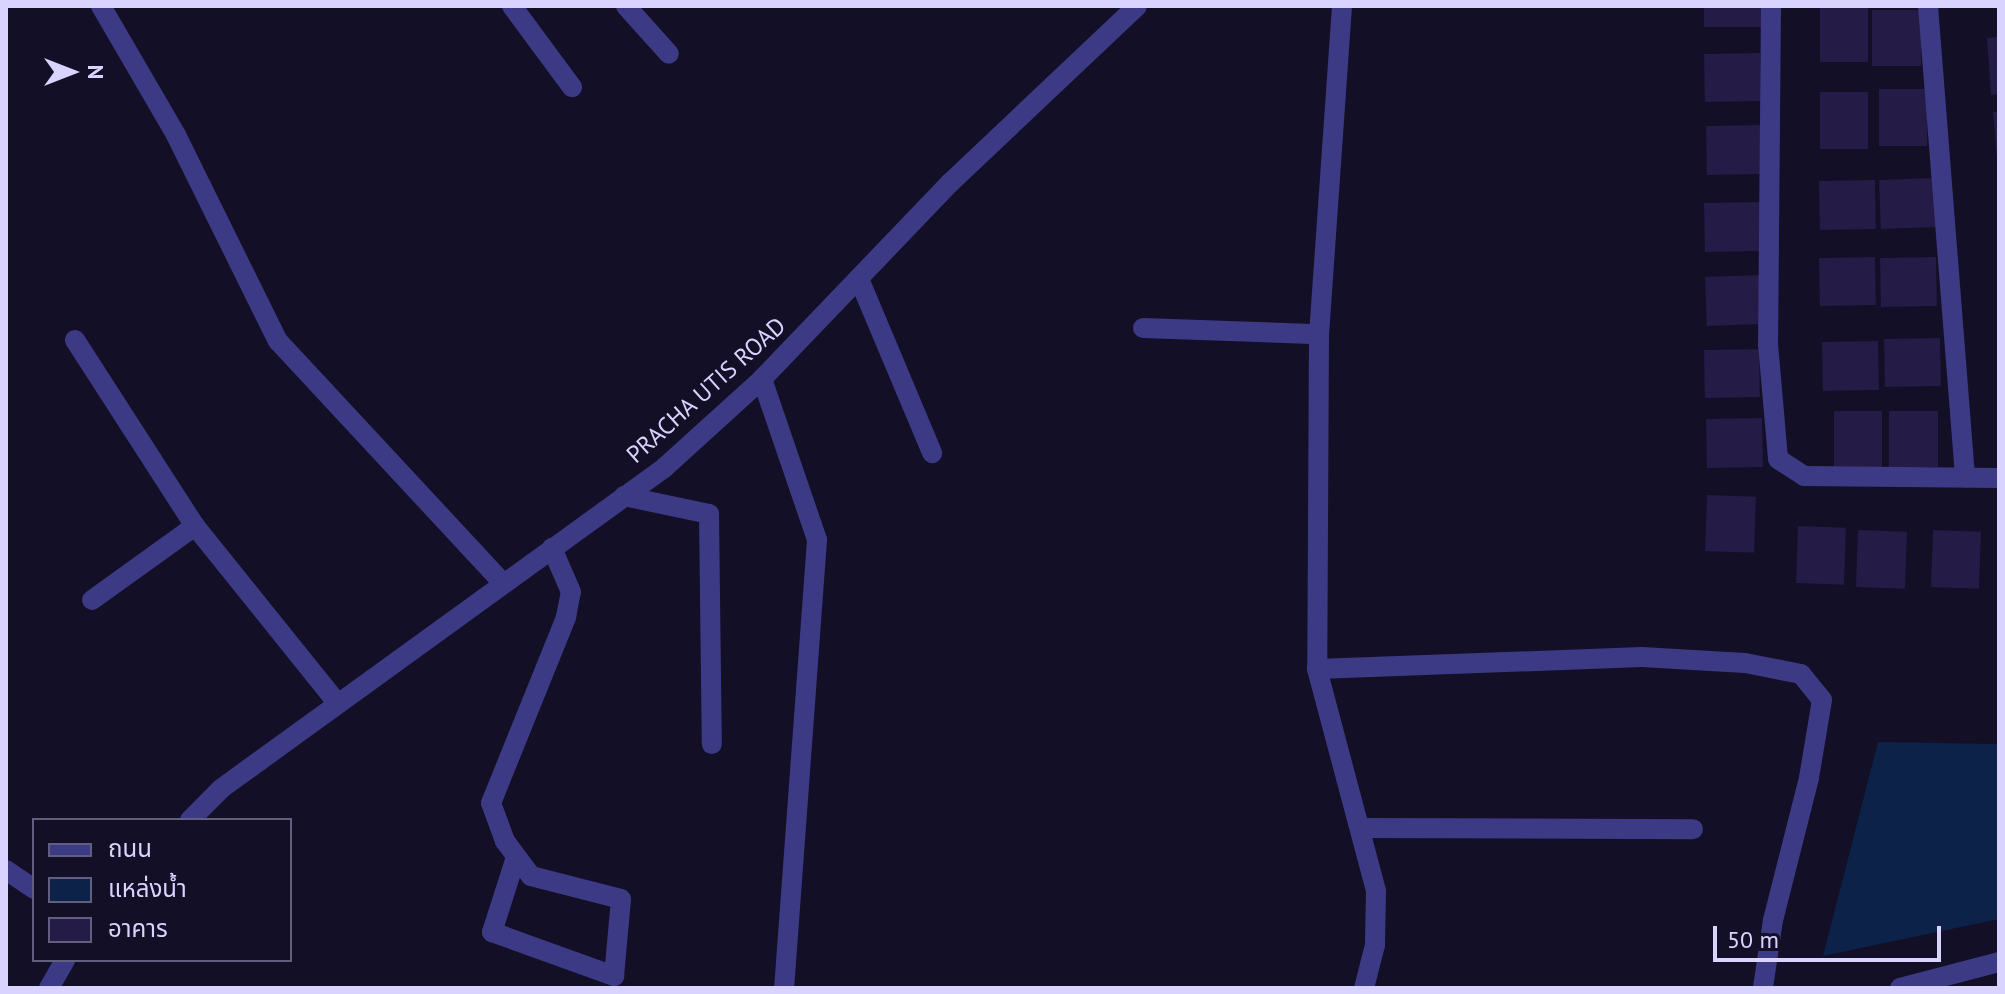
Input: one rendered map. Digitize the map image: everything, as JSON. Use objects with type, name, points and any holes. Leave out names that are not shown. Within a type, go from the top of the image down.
[{"type":"street","points":[[101,6],[176,135],[278,341],[503,583]]},
{"type":"street","points":[[512,6],[572,87]]},
{"type":"street","points":[[626,6],[669,54]]},
{"type":"street","name":"PRACHA UTIS ROAD","points":[[192,818],[222,788],[664,468],[762,379],[950,183],[1137,6]]},
{"type":"street","points":[[1342,6],[1319,334],[1317,669],[1376,891],[1375,945],[1364,988]]},
{"type":"street","points":[[1771,6],[1768,344],[1778,459],[1804,476],[1999,478]]},
{"type":"street","points":[[1928,6],[1965,478]]},
{"type":"street","points":[[859,279],[932,453]]},
{"type":"street","points":[[1143,328],[1319,334]]},
{"type":"street","points":[[75,340],[195,526],[338,704]]},
{"type":"street","points":[[762,379],[817,540],[784,987]]},
{"type":"street","points":[[624,496],[709,514],[712,744]]},
{"type":"street","points":[[92,600],[195,526]]},
{"type":"street","points":[[516,857],[492,932],[614,976],[621,899],[531,876],[516,857],[491,803],[566,617],[571,592],[552,548]]},
{"type":"street","points":[[1317,669],[1642,657],[1745,663],[1801,674],[1822,700],[1809,778],[1773,920],[1763,988]]},
{"type":"street","points":[[1360,828],[1693,829]]},
{"type":"street","points":[[6,870],[32,888]]},
{"type":"street","points":[[49,988],[64,962]]},
{"type":"street","points":[[1908,987],[1999,962]]},
{"type":"water","points":[[1878,742],[1999,744],[1999,919],[1823,956]]},
{"type":"building","points":[[1704,6],[1761,6],[1761,27],[1704,27]]},
{"type":"building","points":[[1820,6],[1868,6],[1868,62],[1820,62]]},
{"type":"building","points":[[1872,10],[1921,10],[1921,66],[1872,66]]},
{"type":"building","points":[[1999,37],[1999,94],[1991,95],[1987,38]]},
{"type":"building","points":[[1760,53],[1761,101],[1705,102],[1704,54]]},
{"type":"building","points":[[1879,89],[1927,89],[1927,146],[1879,146]]},
{"type":"building","points":[[1820,92],[1868,92],[1868,149],[1820,149]]},
{"type":"building","points":[[1993,112],[1999,112],[1999,159],[1997,159]]},
{"type":"building","points":[[1762,125],[1763,174],[1707,175],[1706,126]]},
{"type":"building","points":[[1934,178],[1936,227],[1881,229],[1879,180]]},
{"type":"building","points":[[1875,180],[1876,229],[1820,230],[1819,181]]},
{"type":"building","points":[[1760,202],[1761,251],[1705,252],[1704,203]]},
{"type":"building","points":[[1875,257],[1876,305],[1820,306],[1819,258]]},
{"type":"building","points":[[1936,257],[1937,306],[1881,307],[1880,258]]},
{"type":"building","points":[[1761,275],[1763,324],[1707,326],[1705,277]]},
{"type":"building","points":[[1940,338],[1941,386],[1885,387],[1884,339]]},
{"type":"building","points":[[1878,341],[1879,390],[1823,391],[1822,342]]},
{"type":"building","points":[[1759,349],[1760,397],[1705,398],[1704,350]]},
{"type":"building","points":[[1834,411],[1882,411],[1882,468],[1834,468]]},
{"type":"building","points":[[1889,411],[1938,411],[1938,467],[1889,467]]},
{"type":"building","points":[[1762,418],[1763,467],[1707,468],[1706,419]]},
{"type":"building","points":[[1707,495],[1756,497],[1754,553],[1705,551]]},
{"type":"building","points":[[1798,526],[1846,528],[1844,585],[1796,583]]},
{"type":"building","points":[[1858,530],[1907,532],[1905,589],[1856,587]]},
{"type":"building","points":[[1933,530],[1981,532],[1979,589],[1931,587]]}]
